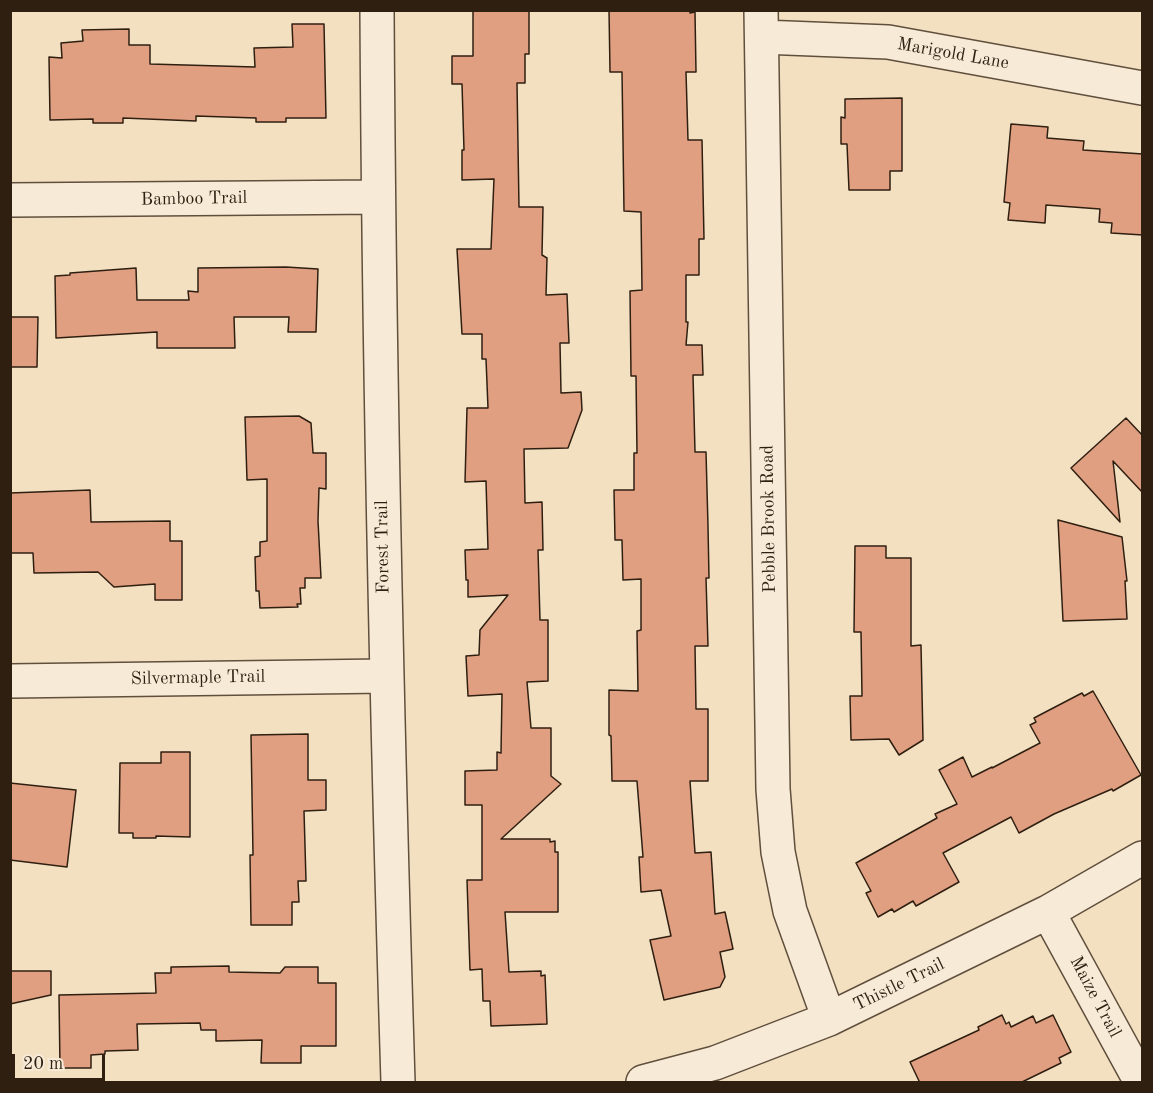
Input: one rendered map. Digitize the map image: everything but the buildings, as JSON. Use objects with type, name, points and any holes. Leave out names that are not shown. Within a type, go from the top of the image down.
[{"type":"street","name":"Forest Trail","points":[[377,10],[385,675],[398,1083]]},
{"type":"street","name":"Marigold Lane","points":[[761,24],[888,42],[1143,88]]},
{"type":"street","name":"Pebble Brook Road","points":[[761,24],[773,789],[778,852],[790,911],[829,1019]]},
{"type":"street","name":"Bamboo Trail","points":[[10,201],[378,197]]},
{"type":"street","name":"Silvermaple Trail","points":[[10,681],[385,675]]},
{"type":"street","name":"Thistle Trail","points":[[643,1083],[715,1063],[829,1019],[1048,912],[1143,858]]},
{"type":"street","name":"Maize Trail","points":[[1048,912],[1141,1083]]}]
